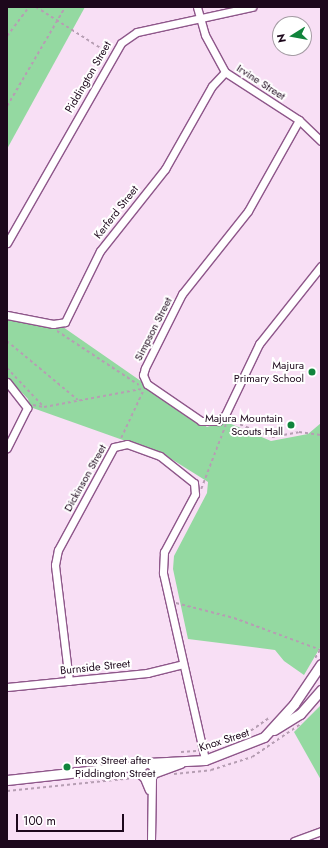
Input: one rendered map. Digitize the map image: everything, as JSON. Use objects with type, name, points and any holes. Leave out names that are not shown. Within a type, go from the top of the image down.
[{"type":"street","name":"Irvine Street","points":[[198,7],[199,20],[225,72],[299,120],[321,141]]},
{"type":"street","name":"Piddington Street","points":[[7,243],[112,55],[121,43],[137,32],[199,20],[252,7]]},
{"type":"street","name":"Kerferd Street","points":[[53,324],[69,318],[100,251],[165,169],[212,86],[225,72]]},
{"type":"street","name":"Simpson Street","points":[[146,386],[143,375],[145,368],[182,294],[248,211],[299,120]]},
{"type":"street","points":[[146,386],[201,421],[213,423],[226,417],[259,344],[321,266]]},
{"type":"street","points":[[7,315],[53,324]]},
{"type":"street","points":[[7,382],[25,403],[26,414],[7,448]]},
{"type":"street","name":"Dickinson Street","points":[[68,681],[56,565],[58,550],[118,445],[126,444],[160,456],[192,479],[196,489]]},
{"type":"street","points":[[196,489],[164,552],[162,573],[183,664],[200,750],[206,760]]},
{"type":"street","name":"Knox Street","points":[[271,731],[317,663]]},
{"type":"street","name":"Burnside Street","points":[[7,687],[147,673],[183,664]]},
{"type":"street","name":"Knox Street","points":[[7,780],[107,770],[145,772],[180,763],[206,760],[254,743],[300,714],[321,690]]},
{"type":"street","points":[[145,772],[149,790],[151,841]]},
{"type":"street","points":[[294,841],[321,831]]},
{"type":"path","points":[[7,36],[29,7]]},
{"type":"path","points":[[36,7],[112,55]]},
{"type":"path","points":[[7,106],[65,7]]},
{"type":"path","points":[[53,324],[55,330],[146,386],[150,393]]},
{"type":"path","points":[[7,341],[78,401]]},
{"type":"path","points":[[7,368],[44,407]]},
{"type":"path","points":[[25,403],[44,407],[146,386]]},
{"type":"path","points":[[118,445],[146,386]]},
{"type":"path","points":[[219,426],[226,417]]},
{"type":"path","points":[[226,417],[272,436],[299,432],[321,435]]},
{"type":"path","points":[[196,489],[202,489],[226,417]]},
{"type":"path","points":[[169,602],[234,618],[321,649],[317,663]]},
{"type":"path","points":[[244,736],[273,715]]},
{"type":"path","points":[[7,791],[145,772]]},
{"type":"green space","points":[[7,7],[85,7],[7,149]]},
{"type":"green space","points":[[7,319],[63,327],[207,427],[224,421],[271,441],[308,434],[321,423],[321,646],[304,675],[284,661],[275,650],[188,639],[173,569],[174,556],[207,493],[208,482],[165,455],[30,407],[28,399],[7,377]]},
{"type":"green space","points":[[321,705],[321,780],[294,732]]},
{"type":"place","name":"Majura Primary School","points":[[312,372]]},
{"type":"place","name":"Majura Mountain Scouts Hall","points":[[291,425]]},
{"type":"place","name":"Knox Street after Piddington Street","points":[[67,767]]}]
